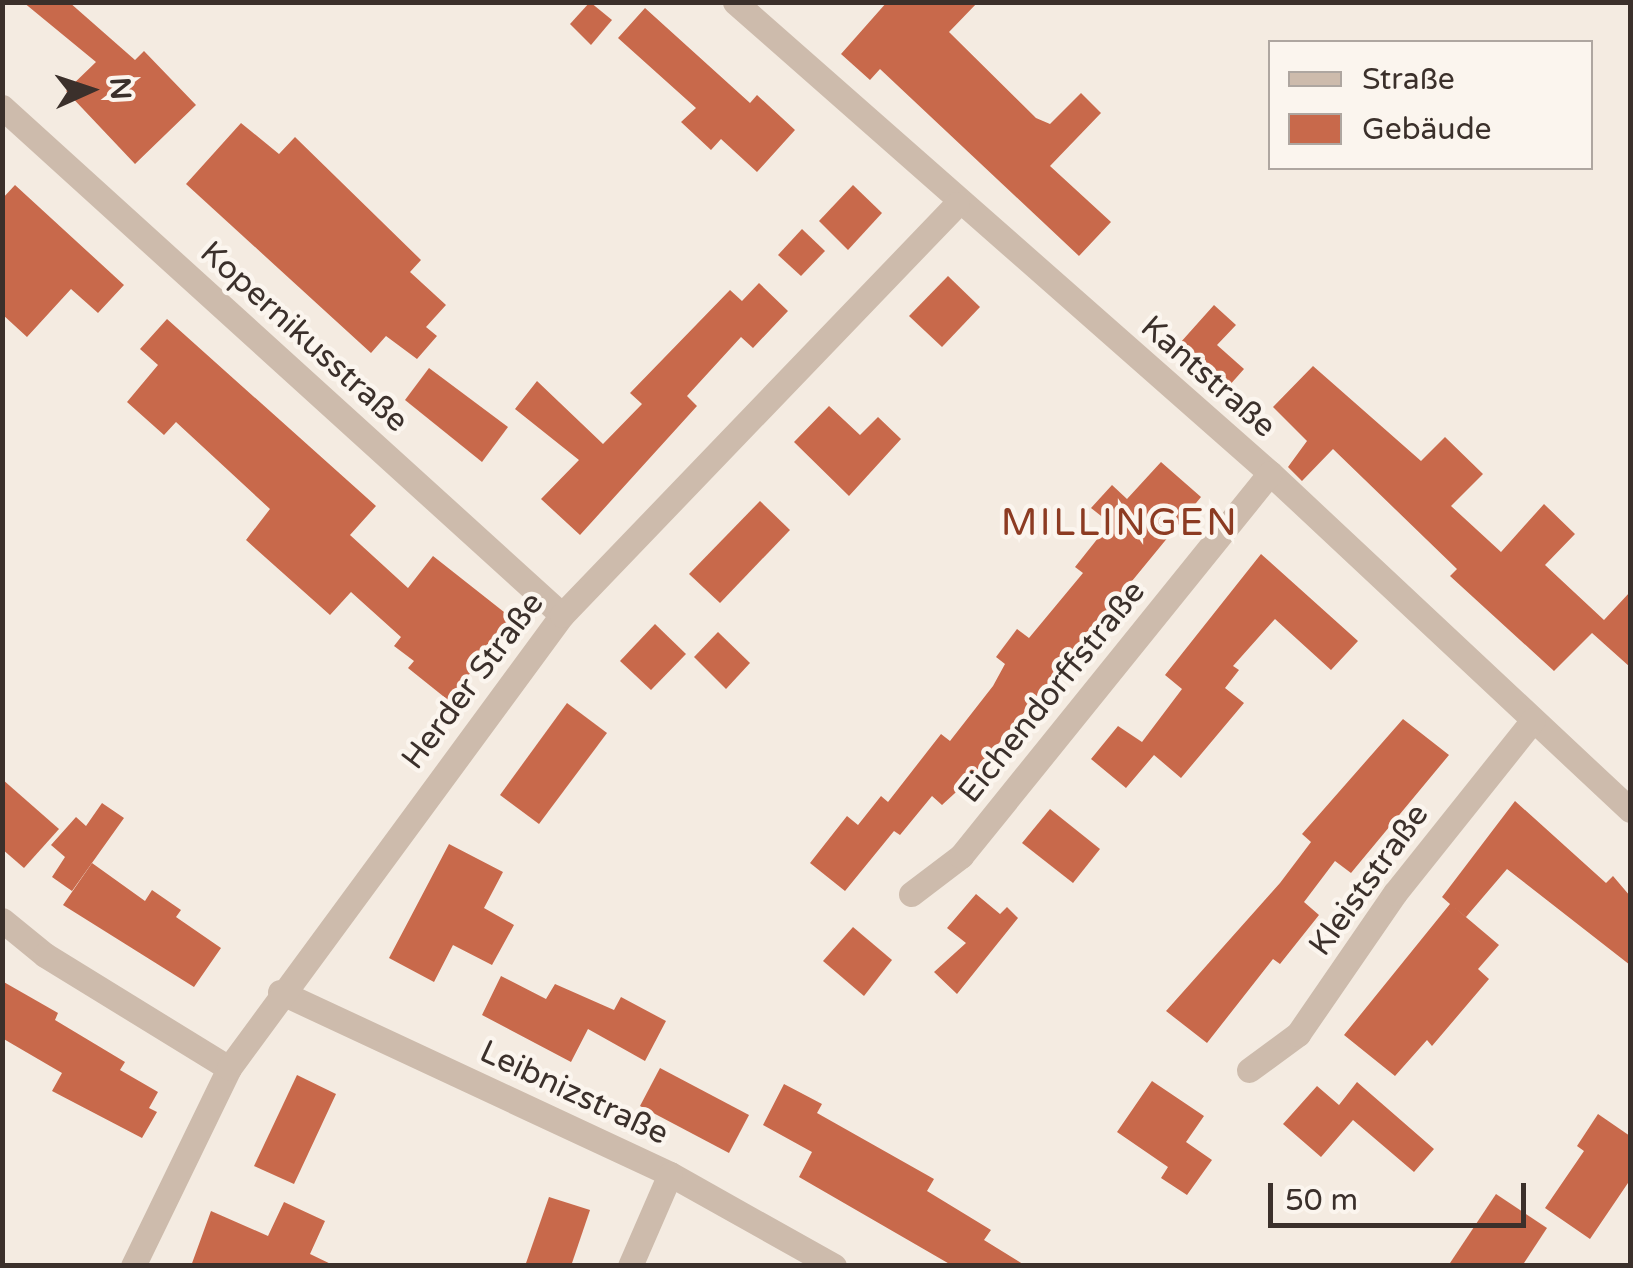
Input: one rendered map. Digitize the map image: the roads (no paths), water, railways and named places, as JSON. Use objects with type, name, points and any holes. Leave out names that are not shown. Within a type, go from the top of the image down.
[{"type":"street","name":"Kantstraße","points":[[735,2],[957,204],[1270,473],[1630,810]]},
{"type":"street","name":"Kopernikusstraße","points":[[2,108],[562,614]]},
{"type":"street","name":"Herder Straße","points":[[133,1266],[229,1068],[280,992],[562,614],[957,204]]},
{"type":"street","name":"Eichendorffstraße","points":[[911,894],[962,856],[1270,473]]},
{"type":"street","name":"Kleiststraße","points":[[1250,1070],[1298,1034],[1395,894],[1533,720]]},
{"type":"street","points":[[2,920],[45,955],[229,1068]]},
{"type":"street","name":"Leibnizstraße","points":[[280,992],[670,1174],[834,1266]]},
{"type":"street","points":[[630,1266],[670,1174]]},
{"type":"district","name":"MILLINGEN","points":[[1120,524]]}]
